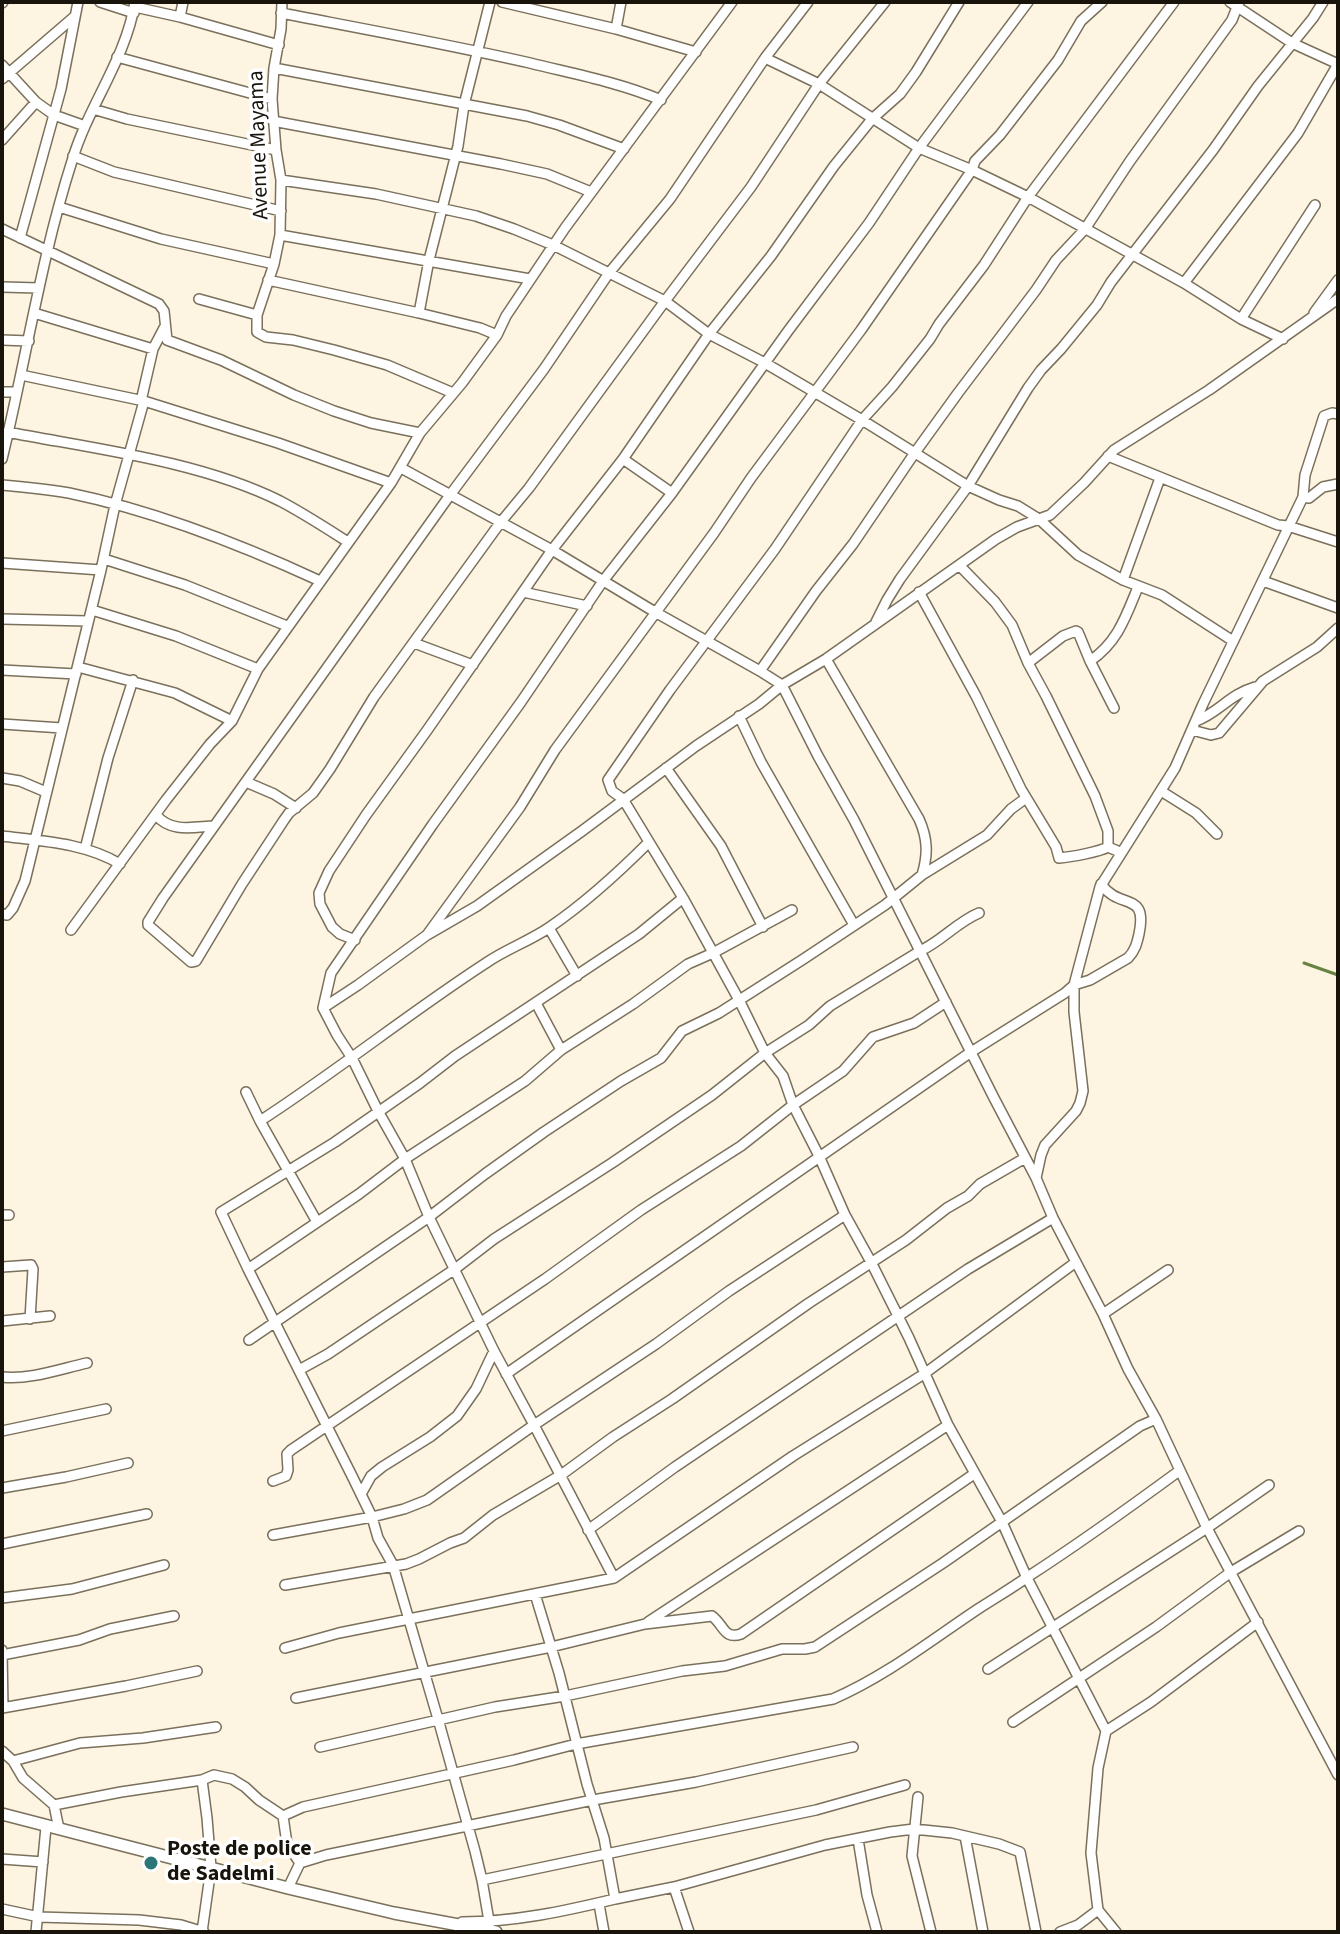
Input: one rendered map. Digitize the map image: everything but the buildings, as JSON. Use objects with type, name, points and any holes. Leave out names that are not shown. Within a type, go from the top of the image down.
[{"type":"street","points":[[20,238],[54,115],[78,2]]},
{"type":"street","points":[[100,2],[180,17],[279,45]]},
{"type":"street","points":[[180,17],[183,2]]},
{"type":"street","points":[[419,313],[464,105],[490,2]]},
{"type":"street","points":[[502,2],[696,52]]},
{"type":"street","points":[[616,29],[621,2]]},
{"type":"street","points":[[71,930],[210,744],[232,721],[258,669],[391,483],[420,433],[497,335],[553,245],[732,2]]},
{"type":"street","points":[[808,2],[765,58],[670,199],[609,273],[544,369],[450,495],[148,922],[149,928],[191,962],[196,961],[289,813],[313,793],[374,697],[751,187],[819,84],[885,2]]},
{"type":"street","points":[[355,940],[332,927],[320,904],[319,893],[366,815],[552,550],[623,459],[709,334],[771,256],[834,166],[872,119],[908,83],[959,2]]},
{"type":"street","points":[[614,1578],[479,1323],[405,1159],[323,1008],[331,973],[603,581],[672,493],[869,223],[919,148],[1028,2]]},
{"type":"street","points":[[427,935],[520,807],[555,750],[861,330],[972,170],[975,161],[1000,135],[1058,60],[1081,21],[1102,2]]},
{"type":"street","points":[[1116,1932],[1098,1910],[1091,1853],[1098,1768],[1106,1731],[1027,1578],[1002,1522],[948,1425],[909,1338],[845,1215],[793,1105],[783,1076],[765,1053],[683,898],[623,799],[612,791],[608,779],[775,549],[862,420],[930,339],[984,265],[1028,197],[1174,2]]},
{"type":"street","points":[[875,625],[900,579],[968,486],[1035,379],[1091,312],[1323,2]]},
{"type":"street","points":[[760,671],[1056,260],[1085,229],[1232,20],[1235,4],[1292,43],[1338,64],[1298,133],[1184,283]]},
{"type":"street","points":[[2,455],[39,288],[73,156],[117,57],[135,7]]},
{"type":"street","points":[[282,7],[617,84],[661,100]]},
{"type":"street","name":"Avenue Mayama","points":[[282,7],[272,99],[281,180],[280,235],[257,315],[257,332],[266,337],[293,340],[387,365],[453,393]]},
{"type":"street","points":[[74,17],[4,72],[54,115],[85,126]]},
{"type":"street","points":[[117,57],[272,99]]},
{"type":"street","points":[[765,58],[819,84],[919,148],[1028,197],[1184,283],[1241,319],[1283,339]]},
{"type":"street","points":[[274,68],[504,111],[559,125],[624,149]]},
{"type":"street","points":[[2,140],[36,102]]},
{"type":"street","points":[[93,109],[276,150]]},
{"type":"street","points":[[273,121],[547,174],[591,192]]},
{"type":"street","points":[[73,156],[114,172],[281,211]]},
{"type":"street","points":[[281,180],[376,194],[476,216],[553,245],[665,301],[709,334],[765,363],[968,486],[1018,506],[1039,519],[1078,555],[1123,580],[1162,595],[1233,641]]},
{"type":"street","points":[[1241,319],[1315,205]]},
{"type":"street","points":[[59,207],[161,239],[274,264]]},
{"type":"street","points":[[2,229],[159,304],[164,311],[167,340],[221,360],[294,395],[371,423],[420,433]]},
{"type":"street","points":[[280,235],[530,279]]},
{"type":"street","points":[[268,280],[419,313],[497,335]]},
{"type":"street","points":[[1310,319],[1338,280]]},
{"type":"street","points":[[2,287],[39,288]]},
{"type":"street","points":[[199,299],[257,315]]},
{"type":"street","points":[[323,1008],[427,935],[477,906],[782,685],[826,659],[996,539],[1056,510],[1123,443],[1209,390],[1338,299]]},
{"type":"street","points":[[34,313],[153,349]]},
{"type":"street","points":[[2,914],[7,915],[25,881],[153,349],[165,327]]},
{"type":"street","points":[[2,340],[29,341]]},
{"type":"street","points":[[21,375],[142,401],[278,443],[391,483]]},
{"type":"street","points":[[2,392],[17,392]]},
{"type":"street","points":[[1036,1178],[1045,1145],[1069,1120],[1080,1103],[1083,1091],[1074,985],[1101,884],[1175,768],[1303,497],[1305,475],[1324,416],[1338,414]]},
{"type":"street","points":[[7,432],[128,455],[226,480],[278,500],[348,542]]},
{"type":"street","points":[[1108,456],[1278,525],[1338,542]]},
{"type":"street","points":[[623,459],[672,493]]},
{"type":"street","points":[[401,468],[552,550],[782,685],[1036,1178],[1207,1528],[1338,1775]]},
{"type":"street","points":[[1123,580],[1160,478]]},
{"type":"street","points":[[1303,497],[1309,498],[1323,487],[1338,484]]},
{"type":"street","points":[[2,485],[70,493],[145,513],[270,558],[320,581]]},
{"type":"street","points":[[104,559],[185,585],[287,626]]},
{"type":"street","points":[[2,563],[101,570]]},
{"type":"street","points":[[959,565],[1012,625],[1095,796],[1108,831],[1108,847]]},
{"type":"street","points":[[1263,581],[1338,608]]},
{"type":"street","points":[[1090,661],[1118,634],[1138,587]]},
{"type":"street","points":[[523,592],[587,606]]},
{"type":"street","points":[[919,592],[976,696],[1026,798],[1056,847],[1059,858],[1108,847]]},
{"type":"street","points":[[92,610],[176,636],[258,669]]},
{"type":"street","points":[[2,619],[88,621]]},
{"type":"street","points":[[1194,726],[1211,735],[1219,733],[1257,687],[1317,647],[1338,628]]},
{"type":"street","points":[[1028,663],[1063,636],[1072,631],[1078,632],[1114,708]]},
{"type":"street","points":[[414,643],[473,665]]},
{"type":"street","points":[[826,659],[919,819],[927,851],[922,875]]},
{"type":"street","points":[[2,670],[77,670],[133,680],[175,693],[232,721]]},
{"type":"street","points":[[85,849],[108,758],[133,680]]},
{"type":"street","points":[[1194,726],[1229,699],[1257,687]]},
{"type":"street","points":[[739,716],[761,762],[854,925]]},
{"type":"street","points":[[2,724],[62,728]]},
{"type":"street","points":[[666,768],[721,846],[763,927]]},
{"type":"street","points":[[2,778],[20,781],[46,792]]},
{"type":"street","points":[[246,782],[296,808]]},
{"type":"street","points":[[1161,791],[1196,813],[1217,834]]},
{"type":"street","points":[[249,1340],[429,1217],[544,1132],[661,1058],[689,1026],[719,1013],[893,899],[922,875],[987,835],[1026,798]]},
{"type":"street","points":[[156,815],[176,828],[214,826]]},
{"type":"street","points":[[2,836],[85,849],[120,864]]},
{"type":"street","points":[[260,1121],[488,961],[549,928],[609,880],[648,843]]},
{"type":"street","points":[[1108,847],[1120,852]]},
{"type":"street","points":[[506,1374],[971,1052],[1074,985],[1090,980],[1128,958],[1139,933],[1140,908],[1111,895],[1101,884]]},
{"type":"street","points":[[491,1929],[482,1880],[393,1565],[328,1426],[221,1212],[335,1142],[466,1048],[639,934],[683,898]]},
{"type":"street","points":[[248,1269],[405,1159],[525,1081],[561,1050],[688,964],[792,910]]},
{"type":"street","points":[[299,1370],[328,1354],[455,1269],[494,1239],[712,1095],[765,1053],[809,1025],[830,1006],[934,944],[963,921],[979,913]]},
{"type":"street","points":[[549,928],[577,976]]},
{"type":"street","points":[[273,1481],[286,1476],[287,1454],[378,1389],[545,1279],[641,1210],[741,1146],[843,1071],[873,1037],[914,1023],[946,1002]]},
{"type":"street","points":[[536,1003],[561,1050]]},
{"type":"street","points":[[246,1092],[317,1222]]},
{"type":"street","points":[[285,1585],[419,1559],[464,1538],[493,1515],[561,1475],[906,1240],[980,1184],[1025,1158]]},
{"type":"street","points":[[273,1535],[372,1517],[427,1500],[729,1291],[845,1215]]},
{"type":"street","points":[[588,1530],[675,1467],[968,1269],[1053,1218]]},
{"type":"street","points":[[285,1648],[339,1633],[614,1578],[793,1456],[924,1374],[1076,1262]]},
{"type":"street","points":[[2,1267],[31,1265],[30,1319]]},
{"type":"street","points":[[1103,1314],[1168,1270]]},
{"type":"street","points":[[2,1321],[50,1316]]},
{"type":"street","points":[[361,1494],[371,1476],[382,1467],[457,1416],[476,1389],[494,1351]]},
{"type":"street","points":[[2,1377],[12,1378],[87,1363]]},
{"type":"street","points":[[2,1431],[106,1409]]},
{"type":"street","points":[[320,1747],[438,1719],[682,1671],[725,1666],[782,1649],[815,1647],[1140,1426],[1156,1419]]},
{"type":"street","points":[[645,1624],[948,1425]]},
{"type":"street","points":[[2,1488],[128,1463]]},
{"type":"street","points":[[283,1816],[303,1807],[576,1744],[833,1699],[893,1669],[1179,1471]]},
{"type":"street","points":[[296,1698],[551,1647],[645,1624],[712,1616],[729,1635],[735,1636],[974,1474]]},
{"type":"street","points":[[988,1669],[1269,1485]]},
{"type":"street","points":[[2,1544],[147,1514]]},
{"type":"street","points":[[1013,1722],[1156,1627],[1231,1572],[1299,1531]]},
{"type":"street","points":[[2,1598],[72,1589],[164,1565]]},
{"type":"street","points":[[535,1594],[608,1853],[615,1899]]},
{"type":"street","points":[[174,1616],[110,1629],[79,1640],[2,1654],[3,1708],[197,1671]]},
{"type":"street","points":[[1106,1731],[1151,1702],[1258,1622]]},
{"type":"street","points":[[13,1761],[80,1743],[216,1727]]},
{"type":"street","points":[[288,1888],[300,1863],[326,1855],[696,1782],[853,1747]]},
{"type":"street","points":[[2,1751],[13,1761],[23,1778],[54,1805]]},
{"type":"street","points":[[54,1805],[202,1780],[214,1775],[232,1779],[283,1816],[287,1844],[300,1863]]},
{"type":"street","points":[[2,1909],[39,1917],[139,1920],[181,1925],[203,1932],[211,1868],[202,1780]]},
{"type":"street","points":[[482,1880],[816,1810],[905,1785]]},
{"type":"street","points":[[918,1797],[912,1856],[931,1932]]},
{"type":"street","points":[[36,1932],[43,1862],[54,1805]]},
{"type":"street","points":[[2,1814],[394,1913],[491,1929],[674,1887],[825,1845],[914,1829],[965,1836],[1020,1852],[1036,1932]]},
{"type":"street","points":[[965,1836],[983,1932]]},
{"type":"street","points":[[858,1839],[877,1932]]},
{"type":"street","points":[[2,1859],[43,1862]]},
{"type":"street","points":[[674,1887],[689,1932]]},
{"type":"street","points":[[599,1904],[604,1932]]},
{"type":"street","points":[[1060,1932],[1078,1925],[1098,1910]]},
{"type":"waterway","points":[[1304,963],[1338,975]]},
{"type":"place","name":"Poste de police de Sadelmi","points":[[151,1863]]}]
